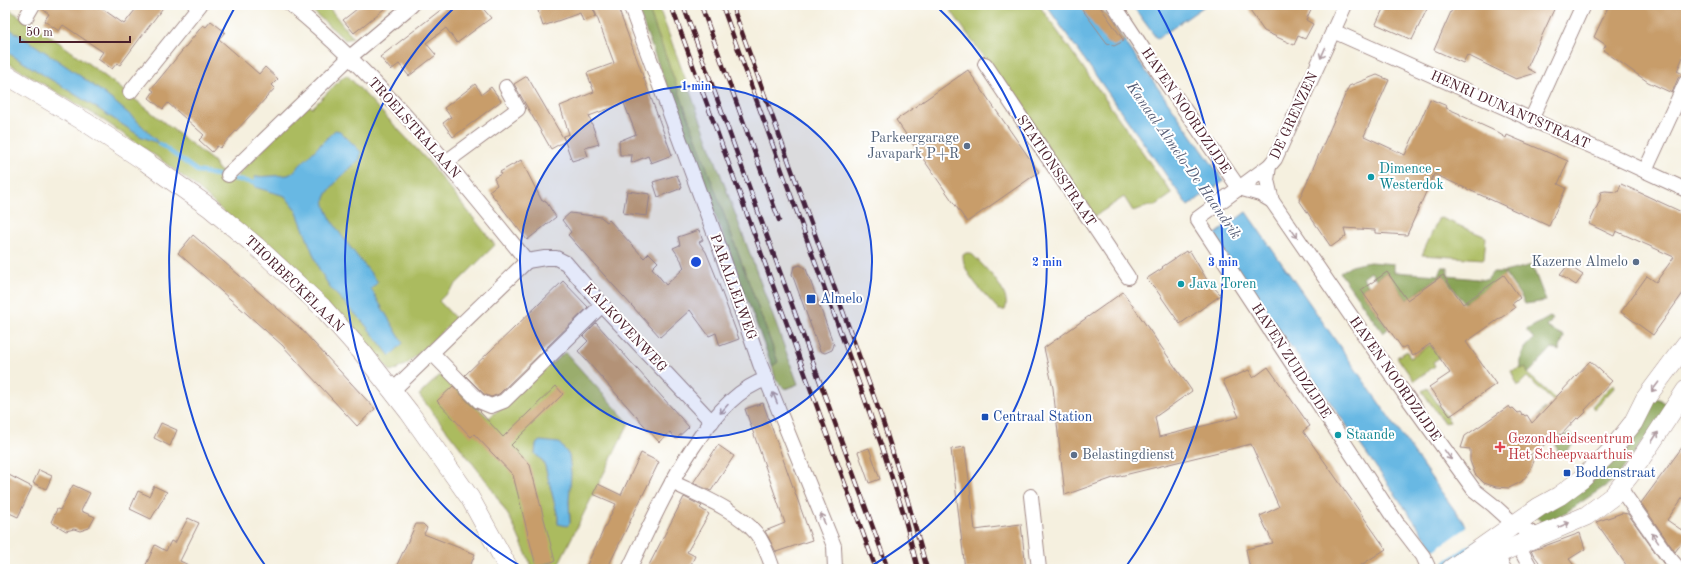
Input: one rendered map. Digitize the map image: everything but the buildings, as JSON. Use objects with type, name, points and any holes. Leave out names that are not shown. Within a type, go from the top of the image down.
[{"type":"street","points":[[130,92],[200,5]]},
{"type":"street","name":"TROELSTRALAAN","points":[[291,5],[350,57],[446,162],[527,261]]},
{"type":"street","points":[[228,175],[350,57],[412,5]]},
{"type":"street","name":"PARALLELWEG","points":[[630,5],[767,379],[834,546],[835,569]]},
{"type":"street","name":"HAVEN NOORDZIJDE","points":[[1114,5],[1155,68],[1239,188],[1260,194],[1272,201]]},
{"type":"street","name":"DE GRENZEN","points":[[1197,219],[1269,166],[1280,150],[1345,5]]},
{"type":"street","points":[[1531,120],[1583,5]]},
{"type":"street","name":"HENRI DUNANTSTRAAT","points":[[1333,31],[1686,190]]},
{"type":"street","name":"STATIONSSTRAAT","points":[[985,64],[1128,277]]},
{"type":"street","name":"THORBECKELAAN","points":[[5,74],[87,123],[146,162],[215,212],[256,246],[322,307],[362,352],[409,412],[470,498],[509,569]]},
{"type":"street","points":[[1645,171],[1682,102],[1686,82]]},
{"type":"street","points":[[446,162],[518,109],[506,87]]},
{"type":"street","name":"HAVEN NOORDZIJDE","points":[[1269,166],[1267,180],[1272,201],[1404,393],[1474,490],[1514,524],[1538,536]]},
{"type":"street","name":"HAVEN ZUIDZIJDE","points":[[1197,219],[1398,525],[1423,556],[1428,566]]},
{"type":"street","name":"KALKOVENWEG","points":[[527,261],[556,258],[566,263],[602,305],[712,422]]},
{"type":"street","points":[[392,391],[527,261]]},
{"type":"street","points":[[432,353],[479,401],[491,406],[504,401],[602,305]]},
{"type":"street","points":[[1497,558],[1514,524],[1539,507],[1559,496],[1582,479],[1611,451],[1633,423],[1645,399],[1684,352]]},
{"type":"street","points":[[1668,370],[1686,382]]},
{"type":"street","points":[[629,569],[672,482],[712,422],[730,401],[757,382],[767,379]]},
{"type":"street","points":[[1451,569],[1497,558],[1538,536],[1586,516],[1613,496],[1632,472],[1686,390]]},
{"type":"street","points":[[1611,451],[1632,472]]},
{"type":"street","points":[[672,482],[742,519],[756,533],[768,554],[773,569]]},
{"type":"street","points":[[1620,488],[1667,555],[1679,569]]},
{"type":"street","points":[[1031,496],[1039,569]]},
{"type":"street","points":[[1497,558],[1531,569]]},
{"type":"green space","points":[[306,5],[327,5],[353,38],[345,40]]},
{"type":"green space","points":[[636,5],[647,5],[778,362],[772,366]]},
{"type":"green space","points":[[647,5],[658,5],[798,384],[785,389],[776,380],[772,366],[778,362]]},
{"type":"green space","points":[[947,5],[1039,5],[1172,194],[1155,206],[1149,206],[1133,211],[1124,197],[1095,216]]},
{"type":"green space","points":[[5,7],[32,24],[111,81],[213,161],[219,170],[234,181],[245,167],[309,105],[312,108],[343,77],[347,75],[427,160],[495,245],[439,301],[456,319],[407,364],[391,372],[357,333],[193,184],[160,159],[100,118],[5,61]]},
{"type":"green space","points":[[1439,217],[1486,237],[1484,259],[1422,255]]},
{"type":"green space","points":[[966,253],[973,255],[996,280],[1005,296],[1005,310],[999,310],[971,277],[964,262],[963,255]]},
{"type":"green space","points":[[1370,262],[1394,264],[1394,272],[1439,275],[1442,267],[1448,267],[1448,276],[1487,280],[1493,272],[1504,272],[1504,276],[1464,303],[1443,274],[1407,300],[1387,272],[1376,279],[1371,272],[1363,278],[1368,285],[1361,290],[1388,329],[1383,333],[1340,273],[1358,264]]},
{"type":"green space","points":[[1532,265],[1546,301],[1525,304],[1504,272]]},
{"type":"green space","points":[[1550,317],[1552,320],[1547,327],[1564,336],[1559,351],[1552,348],[1528,374],[1526,367],[1521,369],[1521,359],[1523,352],[1534,339],[1526,330]]},
{"type":"green space","points":[[1430,345],[1439,358],[1433,362],[1435,366],[1414,381],[1397,357],[1407,351],[1410,358]]},
{"type":"green space","points":[[565,352],[629,423],[556,569],[533,569],[511,520],[488,483],[419,395],[439,376],[444,376],[489,418]],"holes":[[[540,441],[569,501],[570,523],[558,523],[558,517],[545,466],[543,461],[535,454],[536,444]]]},
{"type":"green space","points":[[1526,367],[1528,374],[1555,399],[1553,401],[1527,377],[1518,386],[1511,371]]},
{"type":"green space","points":[[1613,384],[1614,388],[1594,409],[1592,406]]},
{"type":"green space","points":[[1427,388],[1450,422],[1444,423],[1422,391]]},
{"type":"green space","points":[[1651,398],[1660,399],[1670,407],[1613,481],[1544,527],[1536,514]]},
{"type":"green space","points":[[1544,408],[1553,417],[1547,423],[1562,438],[1568,433],[1577,441],[1560,457],[1556,445],[1557,439],[1538,416]]},
{"type":"water","name":"Kanaal Almelo-De Haandrik","points":[[1046,5],[1099,5],[1224,181],[1211,190],[1234,221],[1246,212],[1430,476],[1497,569],[1448,569],[1213,236],[1225,227],[1203,195],[1188,206]]},
{"type":"water","points":[[1132,5],[1206,5],[1157,39]]},
{"type":"water","points":[[5,26],[100,90],[133,117],[160,144],[140,136],[5,51]]},
{"type":"water","points":[[335,130],[340,131],[361,152],[360,159],[331,188],[325,198],[325,205],[336,227],[378,282],[371,289],[403,343],[390,356],[363,322],[331,289],[319,269],[296,210],[285,196],[255,187],[254,183],[255,177],[288,175],[292,173]]},
{"type":"water","points":[[540,441],[559,443],[569,455],[571,474],[569,501],[570,523],[567,526],[558,524],[558,517],[545,466],[543,461],[535,454],[536,444]]},
{"type":"pier","points":[[1215,192],[1233,216],[1222,225],[1204,200]]},
{"type":"pier","points":[[1469,526],[1478,539],[1442,563],[1433,551]]},
{"type":"waterway","points":[[160,144],[197,171],[254,183]]},
{"type":"railway","points":[[671,5],[876,569]]},
{"type":"railway","points":[[683,5],[888,569]]},
{"type":"railway","points":[[701,5],[779,220]]},
{"type":"railway","points":[[722,5],[882,447],[903,512],[918,569]]},
{"type":"railway","points":[[732,5],[882,419],[907,498],[927,569]]},
{"type":"place","name":"Parkeergarage Javapark P+R","points":[[967,146]]},
{"type":"place","name":"Dimence - Westerdok","points":[[1371,177]]},
{"type":"place","name":"Kazerne Almelo","points":[[1636,262]]},
{"type":"place","name":"Java Toren","points":[[1181,284]]},
{"type":"place","name":"Almelo","points":[[811,299]]},
{"type":"place","name":"Centraal Station","points":[[985,417]]},
{"type":"place","name":"Staande","points":[[1338,435]]},
{"type":"place","name":"Gezondheidscentrum Het Scheepvaarthuis","points":[[1500,447]]},
{"type":"place","name":"Belastingdienst","points":[[1074,455]]},
{"type":"place","name":"Boddenstraat","points":[[1567,473]]}]
